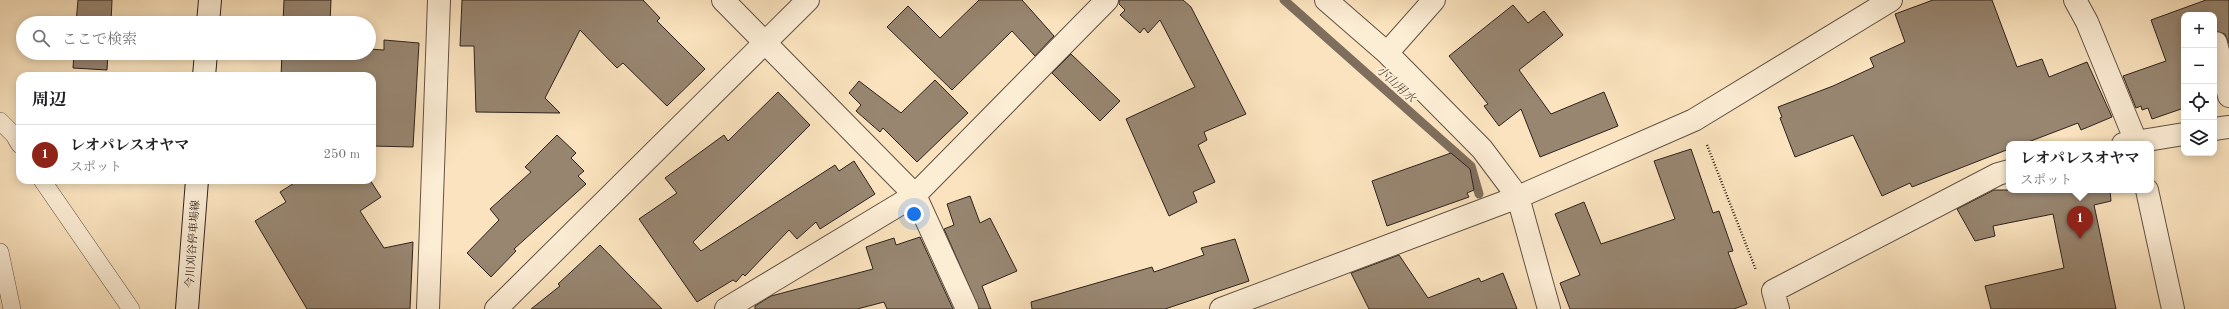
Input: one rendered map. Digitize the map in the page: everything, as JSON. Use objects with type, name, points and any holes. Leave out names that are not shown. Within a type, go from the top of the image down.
[{"type":"street","points":[[209,16],[210,0]]},
{"type":"street","points":[[428,309],[439,0]]},
{"type":"street","points":[[723,0],[915,195],[967,309]]},
{"type":"street","points":[[496,309],[808,0]]},
{"type":"street","points":[[726,309],[915,195],[1107,0]]},
{"type":"street","points":[[1326,0],[1387,53],[1482,149],[1518,197],[1549,309]]},
{"type":"street","points":[[1387,53],[1434,0]]},
{"type":"street","points":[[1221,309],[1518,197],[1694,120],[1890,0]]},
{"type":"street","points":[[2075,0],[2087,22],[2131,141]]},
{"type":"street","points":[[2217,47],[2229,96]]},
{"type":"street","points":[[204,72],[205,60]]},
{"type":"street","points":[[2217,129],[2229,127]]},
{"type":"street","points":[[2144,141],[2181,135]]},
{"type":"street","points":[[1776,300],[1990,177],[2006,172]]},
{"type":"street","name":"今川刈谷停車場線","points":[[187,309],[197,184]]},
{"type":"street","points":[[2148,193],[2173,309]]},
{"type":"lane","points":[[0,121],[16,138]]},
{"type":"lane","points":[[45,184],[130,309]]},
{"type":"lane","points":[[0,252],[12,309]]},
{"type":"path","points":[[1705,139],[1758,275],[1776,300]]},
{"type":"building","points":[[78,0],[112,0],[111,16],[77,16]]},
{"type":"building","points":[[284,0],[331,0],[330,16],[283,16]]},
{"type":"building","points":[[462,0],[643,0],[660,18],[657,21],[705,69],[667,106],[623,63],[617,68],[580,30],[545,98],[560,113],[476,112],[474,46],[460,46]]},
{"type":"building","points":[[979,0],[1022,0],[1054,36],[1035,56],[1012,31],[952,90],[887,27],[908,6],[940,38]]},
{"type":"building","points":[[1119,0],[1183,0],[1191,7],[1246,114],[1204,132],[1207,140],[1198,145],[1215,182],[1193,192],[1197,202],[1169,216],[1126,119],[1195,87],[1160,20],[1148,33],[1144,28],[1140,33],[1120,15],[1125,10],[1119,4]]},
{"type":"building","points":[[1933,0],[1992,0],[2017,67],[2042,59],[2049,77],[2087,62],[2112,117],[2081,130],[2078,123],[2031,141],[2006,141],[2006,150],[1912,187],[1910,183],[1882,196],[1853,135],[1795,157],[1780,118],[1782,117],[1778,107],[1833,86],[1874,67],[1870,58],[1905,42],[1895,14]]},
{"type":"building","points":[[2206,0],[2229,0],[2229,44],[2225,34],[2217,32],[2217,12],[2181,12],[2181,109],[2152,119],[2148,108],[2142,110],[2141,106],[2136,108],[2123,76],[2166,61],[2151,20]]},
{"type":"building","points":[[1513,5],[1528,23],[1544,11],[1563,35],[1519,70],[1551,114],[1604,92],[1618,126],[1540,157],[1521,109],[1499,126],[1484,106],[1488,104],[1449,56]]},
{"type":"building","points":[[384,40],[419,43],[413,147],[376,146],[376,72],[281,72],[282,60],[376,60],[376,49],[384,50]]},
{"type":"building","points":[[1071,54],[1120,101],[1100,121],[1052,73]]},
{"type":"building","points":[[74,60],[108,60],[107,70],[73,68]]},
{"type":"building","points":[[935,80],[968,113],[917,162],[883,128],[880,132],[856,111],[861,105],[849,93],[859,81],[901,113]]},
{"type":"building","points":[[778,92],[810,125],[693,242],[701,251],[835,165],[839,171],[854,161],[875,194],[820,229],[816,222],[797,239],[789,230],[745,276],[743,274],[736,282],[733,280],[697,302],[639,219],[677,193],[665,178],[724,135],[728,141]]},
{"type":"building","points":[[557,135],[576,153],[571,158],[584,171],[578,176],[586,184],[514,249],[516,251],[491,277],[467,253],[499,220],[490,209],[531,172],[525,167]]},
{"type":"building","points":[[1691,149],[1713,213],[1719,211],[1733,251],[1728,252],[1747,304],[1734,309],[1570,309],[1560,283],[1580,275],[1555,214],[1584,202],[1601,244],[1675,219],[1654,161]]},
{"type":"building","points":[[1451,153],[1470,169],[1474,190],[1467,193],[1469,197],[1387,226],[1372,181]]},
{"type":"building","points":[[293,184],[373,184],[381,197],[360,211],[384,248],[413,242],[410,309],[307,309],[255,221],[286,202],[280,192]]},
{"type":"building","points":[[1994,190],[2006,190],[2006,193],[2110,193],[2111,201],[2094,205],[2116,309],[1991,309],[1985,286],[2064,268],[2053,214],[1993,226],[1995,236],[1975,241],[1957,209]]},
{"type":"building","points":[[970,196],[980,223],[990,218],[1017,271],[982,286],[991,309],[979,309],[944,229],[954,225],[947,204]]},
{"type":"building","points":[[920,237],[953,309],[887,309],[884,302],[857,309],[755,309],[755,306],[771,296],[873,269],[866,247],[894,238],[896,245]]},
{"type":"building","points":[[1235,239],[1249,281],[1165,309],[1032,309],[1031,302],[1152,267],[1154,272],[1204,255],[1201,248]]},
{"type":"building","points":[[600,245],[662,309],[531,309],[560,286],[558,284]]},
{"type":"building","points":[[1399,255],[1428,298],[1479,278],[1481,282],[1503,273],[1517,309],[1369,309],[1351,273]]},
{"type":"waterway","name":"小山用水","points":[[1284,0],[1471,166],[1479,194]]},
{"type":"place","name":"レオパレスオヤマ","points":[[2080,239]]}]
